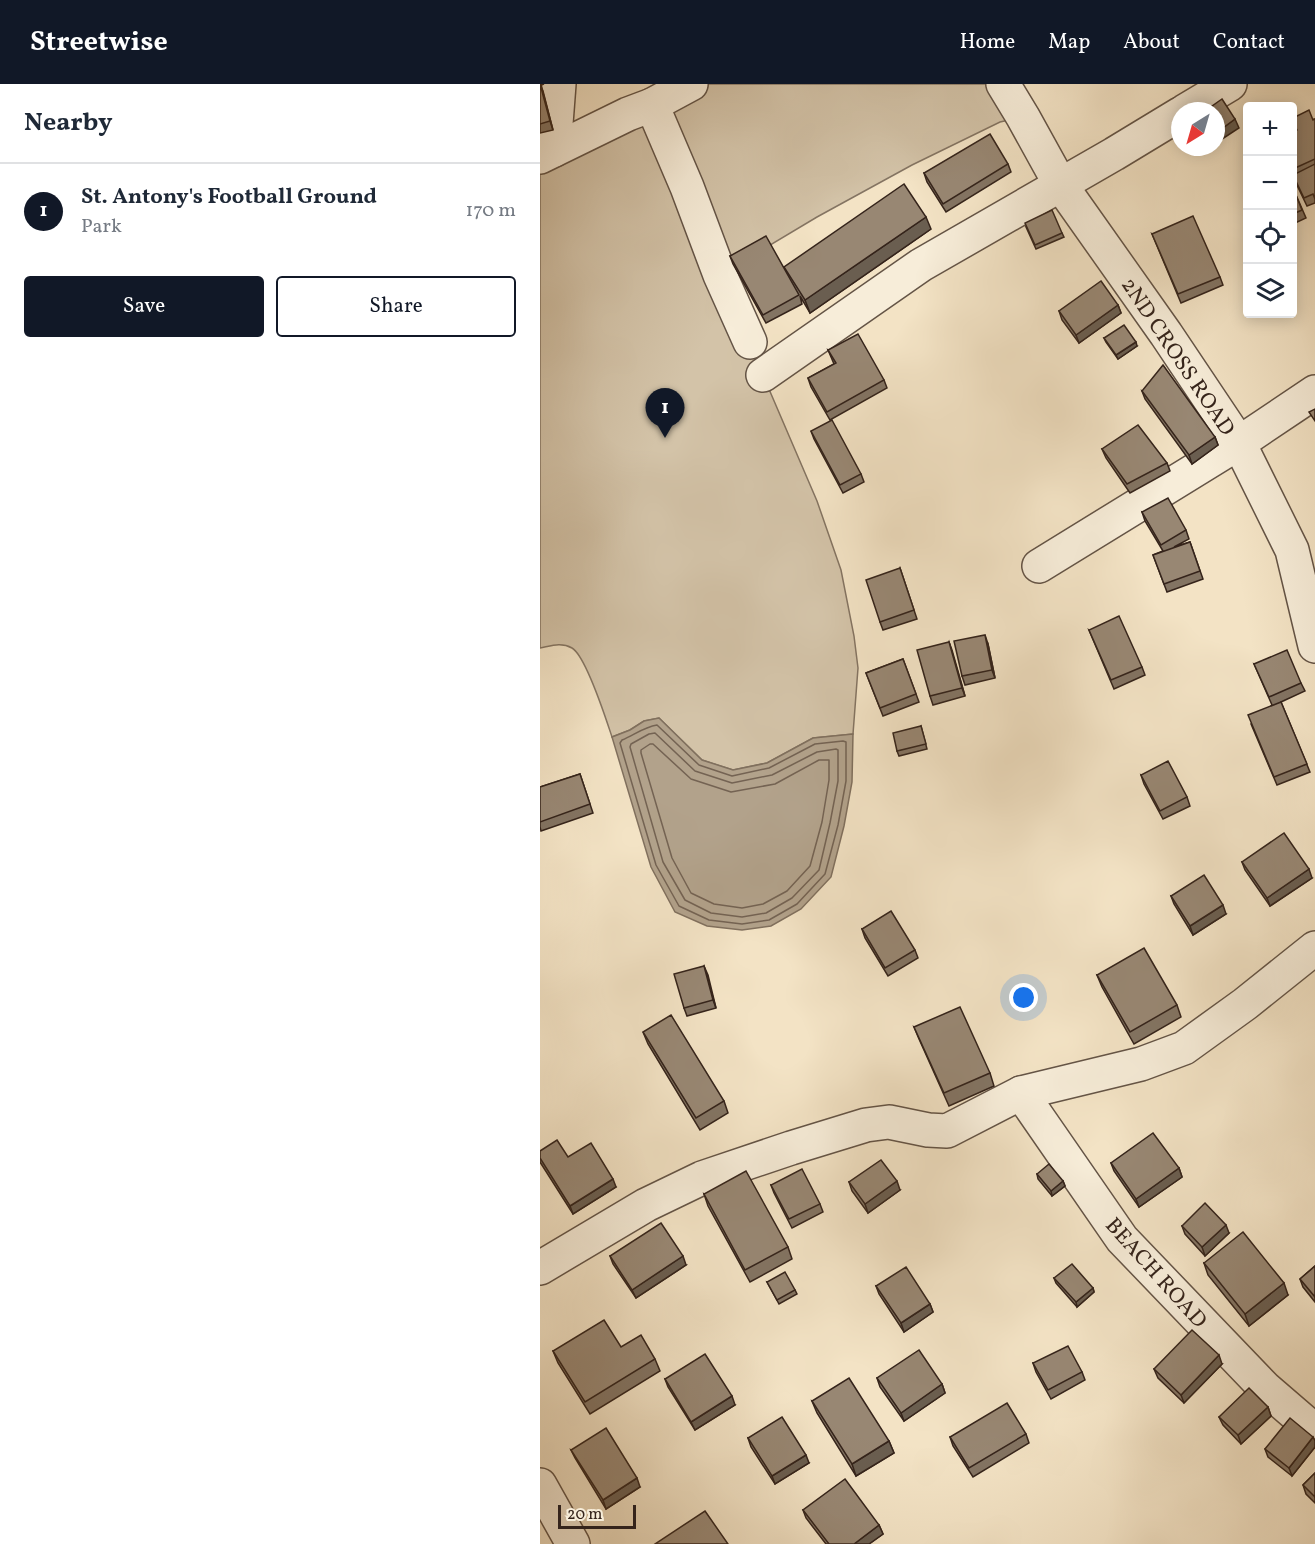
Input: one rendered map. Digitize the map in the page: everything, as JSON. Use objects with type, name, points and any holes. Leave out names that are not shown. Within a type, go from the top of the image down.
[{"type":"street","points":[[547,153],[559,84]]},
{"type":"street","points":[[547,153],[652,105],[691,84]]},
{"type":"street","name":"2ND CROSS ROAD","points":[[1003,84],[1060,184],[1239,442],[1292,550],[1315,646]]},
{"type":"street","points":[[1200,102],[1230,84]]},
{"type":"street","points":[[652,105],[687,187],[720,275],[750,342]]},
{"type":"street","points":[[763,375],[921,265],[1171,119]]},
{"type":"street","points":[[1039,566],[1315,392]]},
{"type":"street","points":[[540,1268],[646,1205],[702,1178],[866,1125],[889,1122],[928,1130],[947,1131],[1021,1093],[1141,1064],[1184,1048],[1245,1004],[1315,948]]},
{"type":"street","name":"BEACH ROAD","points":[[1021,1093],[1122,1239],[1265,1388],[1315,1431]]},
{"type":"street","points":[[540,1485],[573,1544]]},
{"type":"shaded area","points":[[691,84],[1003,84],[1023,117],[1000,122],[912,165],[817,217],[720,275],[817,501],[841,570],[858,668],[853,734],[813,738],[767,763],[733,770],[702,760],[659,718],[644,721],[612,737],[595,689],[577,653],[564,645],[540,648],[540,157]]},
{"type":"water","points":[[659,718],[702,760],[733,770],[767,763],[813,738],[853,734],[852,782],[831,877],[801,909],[771,926],[742,930],[707,926],[675,912],[651,867],[612,737],[644,721]]},
{"type":"building","points":[[540,84],[550,121],[540,124]]},
{"type":"building","points":[[1225,104],[1235,119],[1225,126]]},
{"type":"building","points":[[1309,110],[1313,120],[1315,119],[1315,159],[1297,167],[1297,130],[1297,116]]},
{"type":"building","points":[[990,134],[1008,164],[943,204],[924,173]]},
{"type":"building","points":[[1315,164],[1315,199],[1313,194],[1304,198],[1297,183],[1297,173]]},
{"type":"building","points":[[904,184],[926,217],[805,300],[784,267]]},
{"type":"building","points":[[1297,198],[1302,210],[1297,212]]},
{"type":"building","points":[[1052,210],[1062,233],[1035,245],[1025,223]]},
{"type":"building","points":[[1193,216],[1220,277],[1178,294],[1152,234]]},
{"type":"building","points":[[766,236],[799,295],[763,315],[730,256]]},
{"type":"building","points":[[1101,281],[1118,305],[1076,335],[1059,311]]},
{"type":"building","points":[[1124,325],[1136,342],[1116,355],[1104,338]]},
{"type":"building","points":[[858,334],[884,380],[827,412],[808,378],[836,363],[828,350]]},
{"type":"building","points":[[1163,365],[1215,437],[1189,455],[1142,391]]},
{"type":"building","points":[[1315,409],[1315,421],[1309,412]]},
{"type":"building","points":[[832,420],[861,474],[840,485],[811,431]]},
{"type":"building","points":[[1138,425],[1167,463],[1127,484],[1102,449]]},
{"type":"building","points":[[1168,498],[1186,530],[1161,545],[1142,512]]},
{"type":"building","points":[[1190,542],[1200,571],[1164,584],[1153,555]]},
{"type":"building","points":[[900,568],[914,610],[880,622],[866,580]]},
{"type":"building","points":[[1119,616],[1142,667],[1111,680],[1089,630]]},
{"type":"building","points":[[985,635],[992,670],[962,676],[954,641]]},
{"type":"building","points":[[949,642],[962,688],[930,696],[917,650]]},
{"type":"building","points":[[1287,650],[1301,683],[1269,697],[1254,664]]},
{"type":"building","points":[[903,659],[916,694],[880,708],[866,673]]},
{"type":"building","points":[[1281,702],[1307,764],[1274,777],[1248,715]]},
{"type":"building","points":[[921,726],[926,744],[897,751],[893,733]]},
{"type":"building","points":[[1168,761],[1187,797],[1160,811],[1141,775]]},
{"type":"building","points":[[580,774],[590,804],[540,822],[540,787]]},
{"type":"building","points":[[1284,833],[1309,869],[1267,898],[1242,862]]},
{"type":"building","points":[[1204,875],[1223,905],[1190,926],[1171,896]]},
{"type":"building","points":[[891,911],[915,950],[885,968],[862,929]]},
{"type":"building","points":[[1144,948],[1177,1005],[1130,1032],[1097,975]]},
{"type":"building","points":[[704,966],[713,1000],[684,1008],[674,974]]},
{"type":"building","points":[[960,1007],[990,1073],[944,1093],[914,1027]]},
{"type":"building","points":[[671,1015],[724,1101],[696,1118],[643,1032]]},
{"type":"building","points":[[1153,1133],[1179,1168],[1136,1199],[1111,1163]]},
{"type":"building","points":[[557,1140],[568,1157],[591,1143],[613,1179],[570,1206],[540,1158],[540,1151]]},
{"type":"building","points":[[881,1160],[897,1181],[865,1204],[849,1182]]},
{"type":"building","points":[[1049,1164],[1063,1181],[1051,1191],[1037,1174]]},
{"type":"building","points":[[802,1169],[820,1204],[789,1219],[771,1185]]},
{"type":"building","points":[[746,1171],[788,1247],[745,1270],[704,1194]]},
{"type":"building","points":[[1205,1203],[1226,1225],[1202,1247],[1182,1226]]},
{"type":"building","points":[[661,1223],[683,1256],[632,1290],[610,1256]]},
{"type":"building","points":[[1243,1232],[1284,1283],[1245,1314],[1204,1263]]},
{"type":"building","points":[[1072,1264],[1093,1288],[1076,1302],[1054,1278]]},
{"type":"building","points":[[1315,1266],[1315,1297],[1300,1279]]},
{"type":"building","points":[[906,1267],[930,1304],[901,1323],[876,1286]]},
{"type":"building","points":[[785,1272],[795,1290],[777,1300],[767,1282]]},
{"type":"building","points":[[604,1320],[621,1347],[641,1335],[655,1359],[585,1402],[553,1351]]},
{"type":"building","points":[[1192,1330],[1219,1355],[1181,1395],[1154,1369]]},
{"type":"building","points":[[1068,1346],[1082,1372],[1048,1390],[1033,1363]]},
{"type":"building","points":[[919,1350],[942,1384],[901,1413],[877,1378]]},
{"type":"building","points":[[705,1354],[732,1396],[691,1422],[665,1379]]},
{"type":"building","points":[[849,1378],[889,1441],[852,1464],[812,1401]]},
{"type":"building","points":[[1249,1388],[1268,1407],[1238,1435],[1219,1417]]},
{"type":"building","points":[[1007,1403],[1026,1434],[969,1468],[950,1437]]},
{"type":"building","points":[[782,1417],[806,1455],[772,1476],[748,1438]]},
{"type":"building","points":[[1290,1418],[1313,1437],[1289,1468],[1265,1449]]},
{"type":"building","points":[[606,1428],[637,1478],[603,1500],[571,1450]]},
{"type":"building","points":[[1315,1473],[1315,1497],[1303,1485]]},
{"type":"building","points":[[845,1479],[879,1525],[854,1544],[829,1544],[803,1510]]},
{"type":"building","points":[[705,1511],[728,1544],[655,1544]]},
{"type":"place","name":"St. Antony's Football Ground","points":[[665,438]]}]
